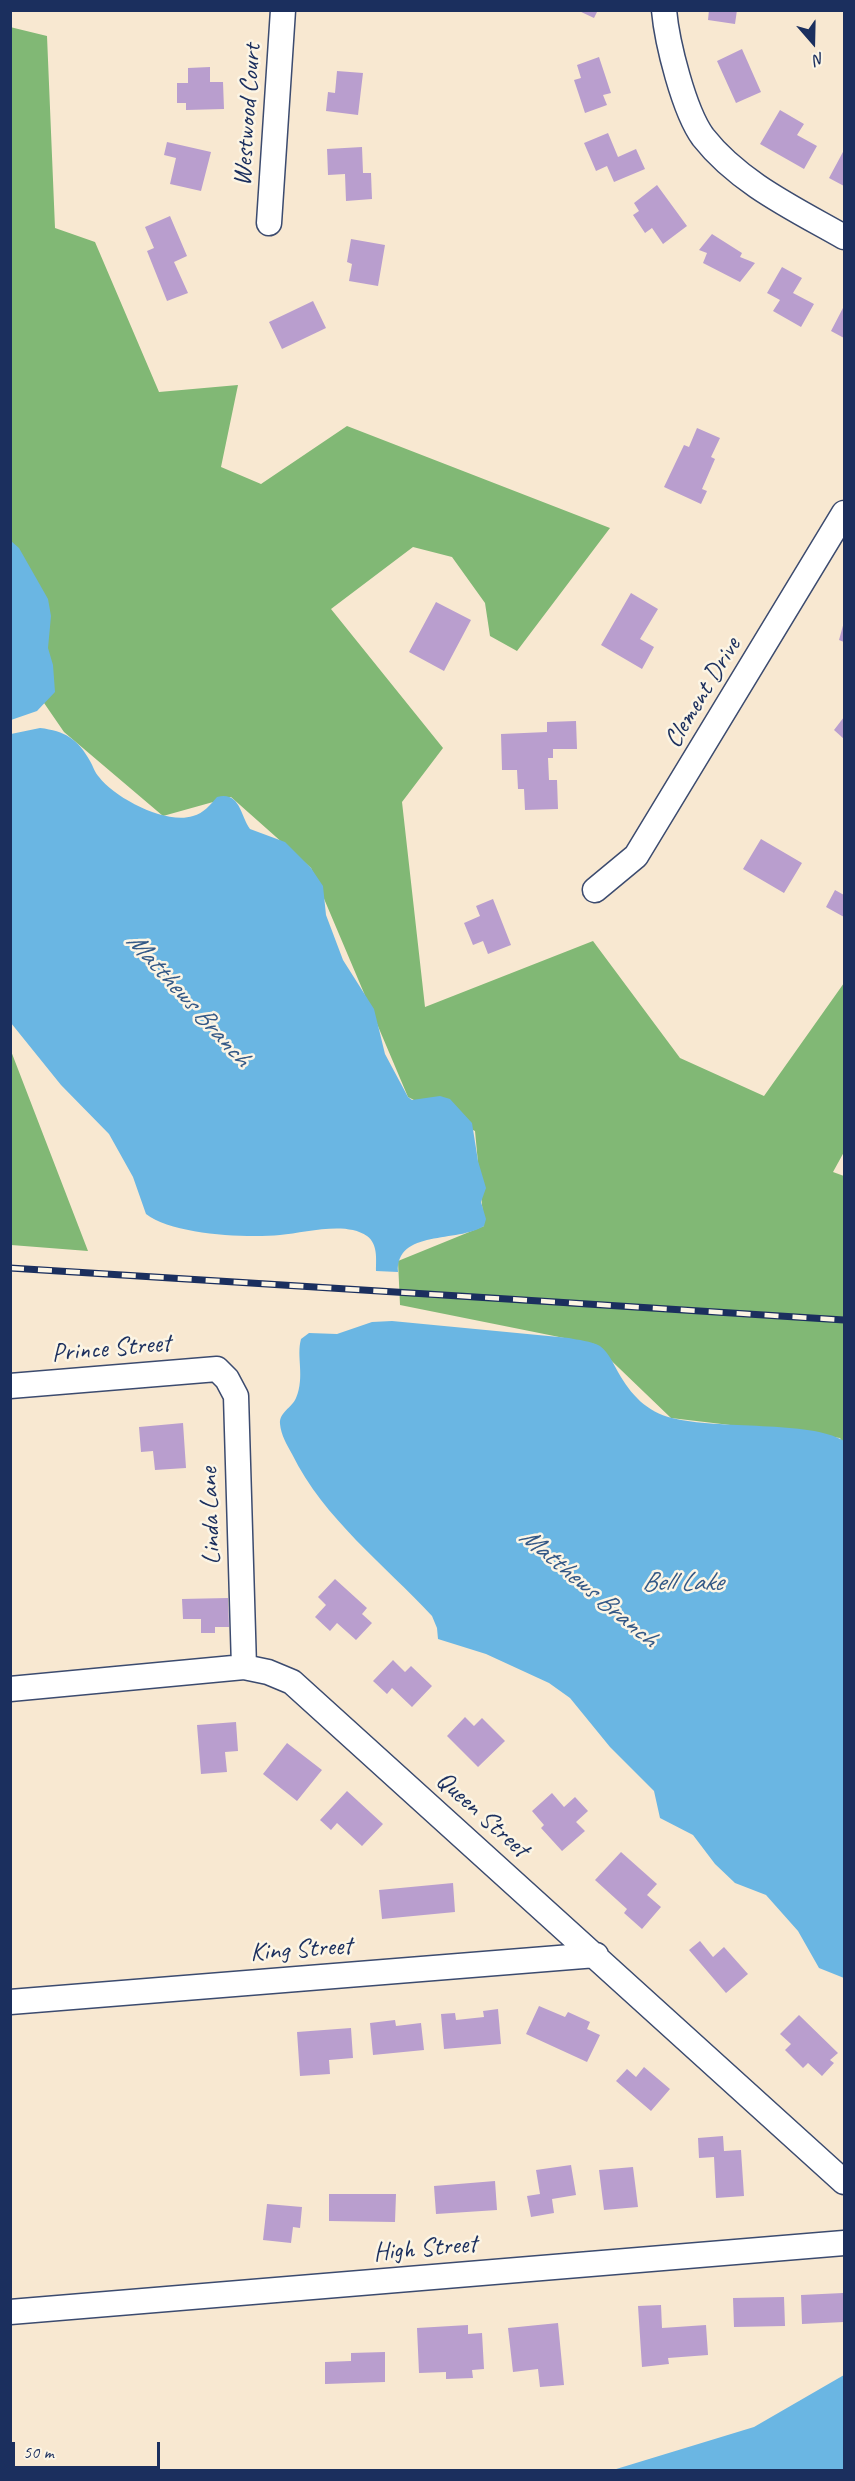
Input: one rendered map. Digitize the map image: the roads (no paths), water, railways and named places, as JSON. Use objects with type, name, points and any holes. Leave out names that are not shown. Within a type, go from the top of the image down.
[{"type":"street","name":"Westwood Court","points":[[269,224],[283,10]]},
{"type":"street","points":[[664,10],[684,94],[702,136],[733,168],[771,196],[844,237]]},
{"type":"street","name":"Clement Drive","points":[[595,890],[636,856],[844,513]]},
{"type":"street","name":"Prince Street","points":[[10,1386],[217,1369]]},
{"type":"street","name":"Linda Lane","points":[[217,1369],[227,1379],[236,1396],[244,1667]]},
{"type":"street","name":"Queen Street","points":[[10,1689],[244,1667],[268,1672],[292,1682],[844,2182]]},
{"type":"street","name":"King Street","points":[[10,2002],[596,1955]]},
{"type":"street","name":"High Street","points":[[10,2312],[844,2243]]},
{"type":"water","points":[[11,541],[19,548],[48,599],[51,616],[48,648],[53,665],[55,692],[37,711],[11,720]]},
{"type":"water","name":"Matthews Branch","points":[[40,728],[57,731],[70,737],[81,747],[96,774],[107,785],[142,808],[169,817],[182,818],[204,811],[217,797],[230,798],[235,801],[250,829],[285,842],[311,868],[323,886],[326,915],[343,960],[374,1009],[385,1054],[408,1097],[412,1100],[440,1096],[450,1099],[472,1123],[478,1161],[486,1188],[481,1202],[486,1219],[484,1226],[473,1231],[417,1243],[407,1249],[400,1258],[398,1272],[376,1271],[376,1252],[371,1239],[348,1229],[313,1230],[280,1235],[210,1234],[174,1227],[146,1214],[133,1177],[109,1134],[61,1085],[11,1023],[11,734]]},
{"type":"water","name":"Bell Lake","points":[[392,1321],[569,1338],[589,1342],[600,1346],[606,1352],[634,1395],[655,1412],[691,1422],[809,1430],[829,1434],[844,1441],[844,1978],[819,1968],[798,1931],[766,1895],[735,1883],[715,1864],[693,1835],[660,1818],[654,1791],[610,1747],[570,1698],[549,1683],[486,1654],[438,1639],[437,1628],[432,1616],[356,1540],[305,1477],[284,1440],[280,1424],[282,1416],[296,1398],[299,1390],[301,1339],[309,1333],[337,1334],[372,1322]]},
{"type":"water","points":[[844,2375],[844,2470],[613,2470],[754,2427]]},
{"type":"railway","points":[[10,1268],[844,1320]]}]
